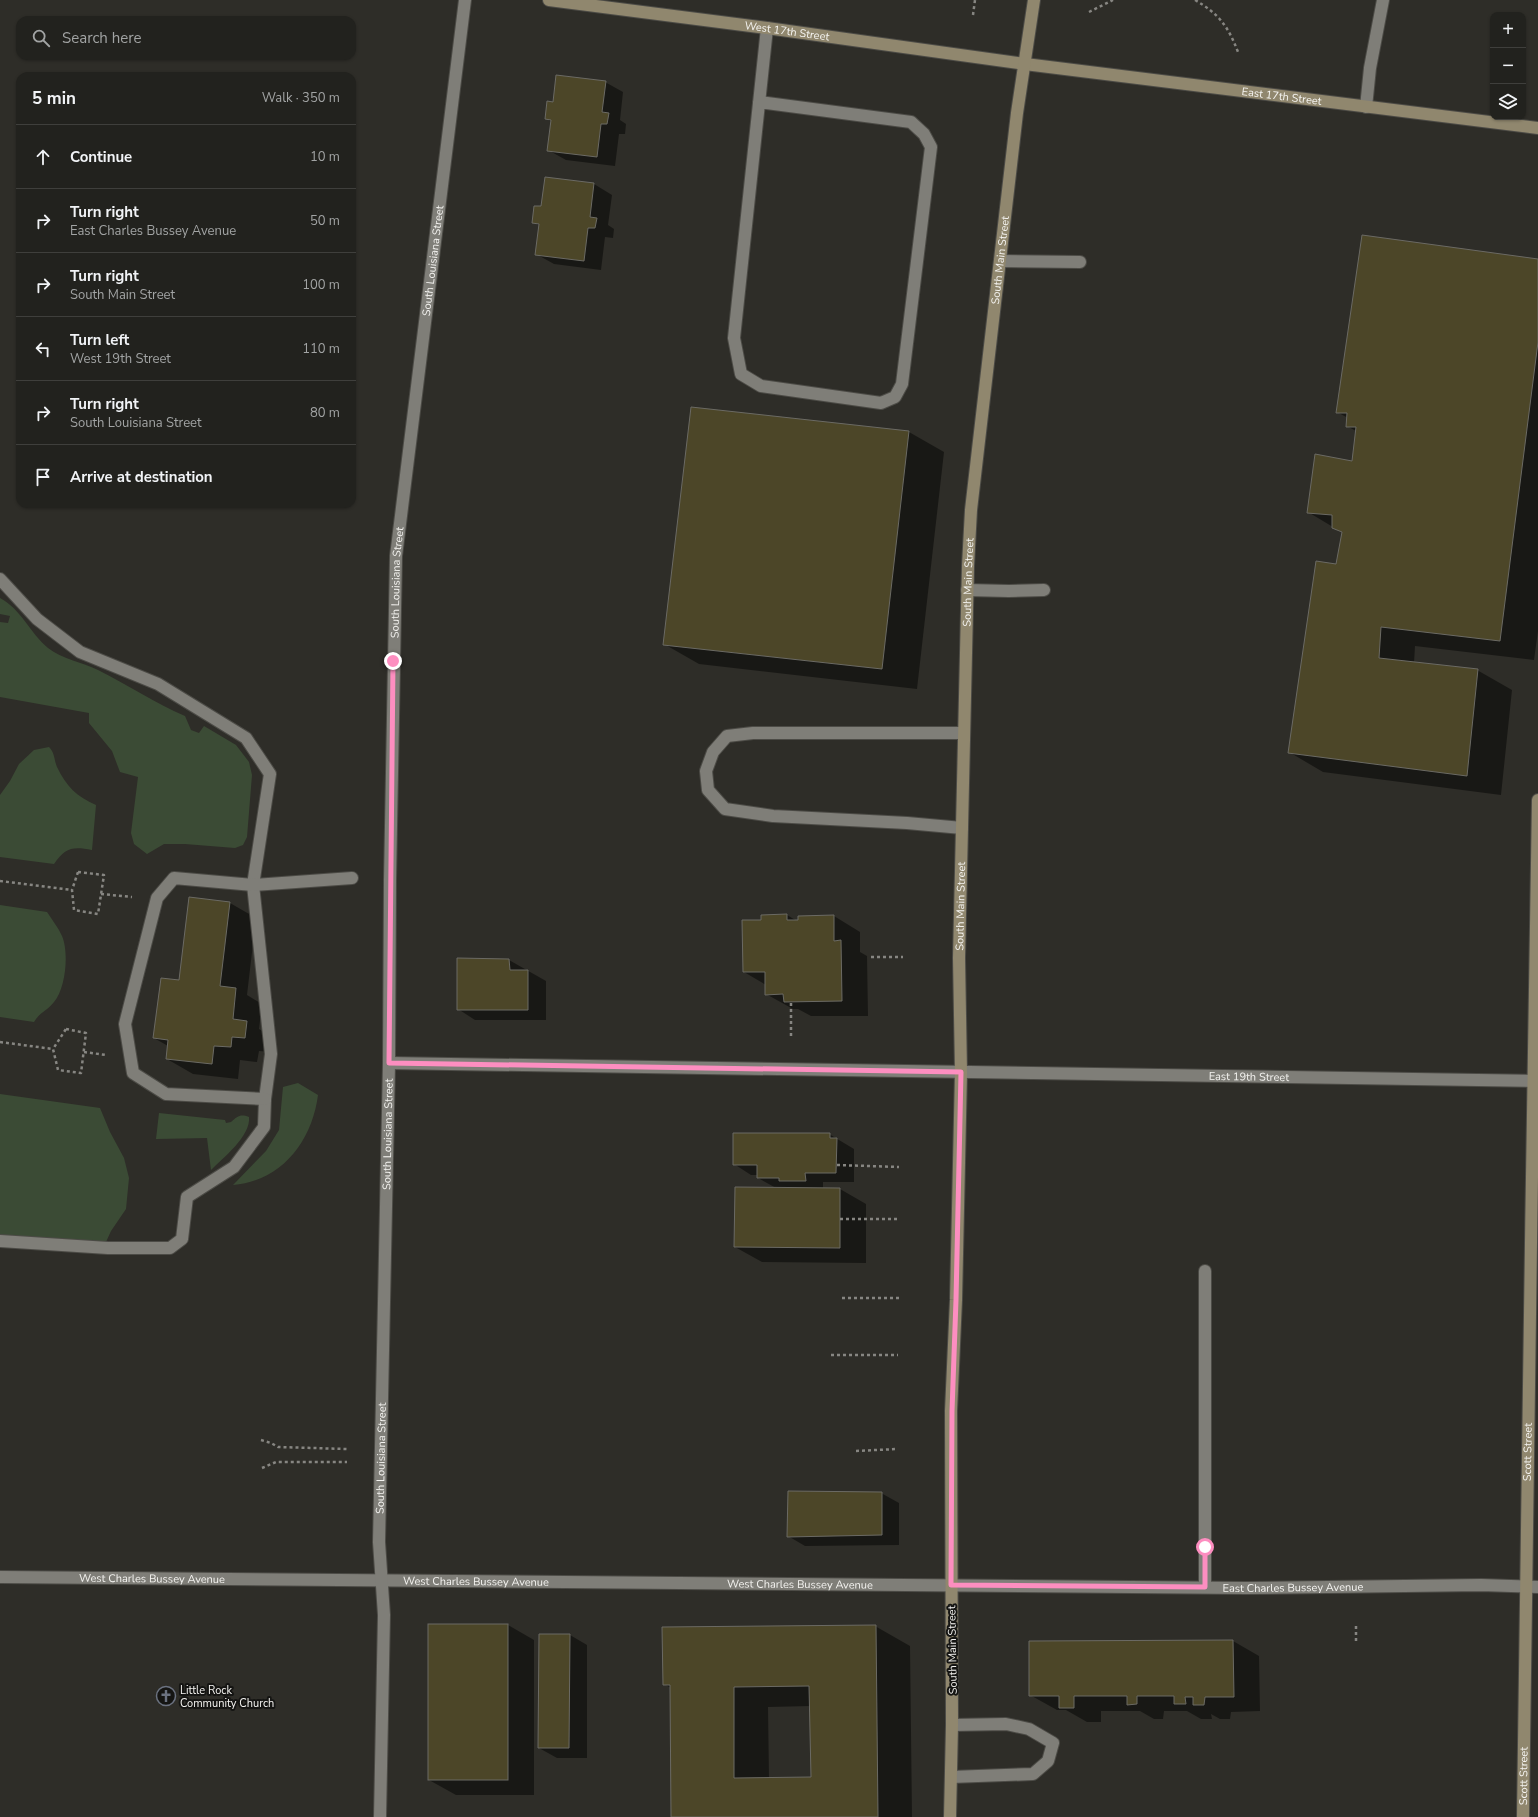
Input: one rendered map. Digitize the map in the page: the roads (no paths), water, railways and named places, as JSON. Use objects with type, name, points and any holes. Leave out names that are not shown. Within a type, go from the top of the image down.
[{"type":"main road","name":"West 17th Street","points":[[549,0],[767,28],[1025,64]]},
{"type":"main road","name":"South Main Street","points":[[950,1817],[952,1725],[951,1426],[956,1300],[961,1072],[959,958],[967,590],[971,510],[1017,113],[1034,0]]},
{"type":"main road","name":"East 17th Street","points":[[1025,64],[1538,128]]},
{"type":"main road","name":"Scott Street","points":[[1523,1817],[1525,1587],[1536,1081],[1538,800]]},
{"type":"street","name":"South Louisiana Street","points":[[380,1817],[384,1615],[379,1542],[389,1063],[391,786],[396,556],[465,0]]},
{"type":"street","points":[[1366,107],[1370,68],[1383,0]]},
{"type":"street","points":[[759,102],[911,122],[924,134],[931,147],[902,384],[895,397],[881,403],[761,386],[741,374],[734,338],[759,102],[767,28]]},
{"type":"street","points":[[1000,260],[1080,262]]},
{"type":"street","points":[[0,579],[37,619],[80,652],[158,684],[246,738],[270,774],[253,884],[271,1054],[265,1099],[264,1127],[234,1167],[188,1198],[182,1239],[170,1248],[108,1248],[0,1241]]},
{"type":"street","points":[[967,590],[1009,592],[1044,590]]},
{"type":"street","points":[[962,828],[908,823],[773,816],[724,808],[708,790],[706,771],[713,752],[728,736],[753,733],[964,733]]},
{"type":"street","points":[[265,1099],[166,1094],[133,1073],[125,1024],[157,898],[174,878],[253,884],[352,878]]},
{"type":"street","name":"East 19th Street","points":[[389,1063],[1536,1081]]},
{"type":"street","points":[[1205,1270],[1205,1587]]},
{"type":"street","name":"West Charles Bussey Avenue","points":[[0,1577],[951,1585]]},
{"type":"street","name":"East Charles Bussey Avenue","points":[[951,1585],[1205,1587],[1482,1585],[1538,1587]]},
{"type":"street","points":[[951,1776],[1033,1774],[1048,1761],[1053,1744],[1029,1729],[1006,1724],[952,1725]]},
{"type":"place","name":"Little Rock Community Church","points":[[166,1696]]}]
